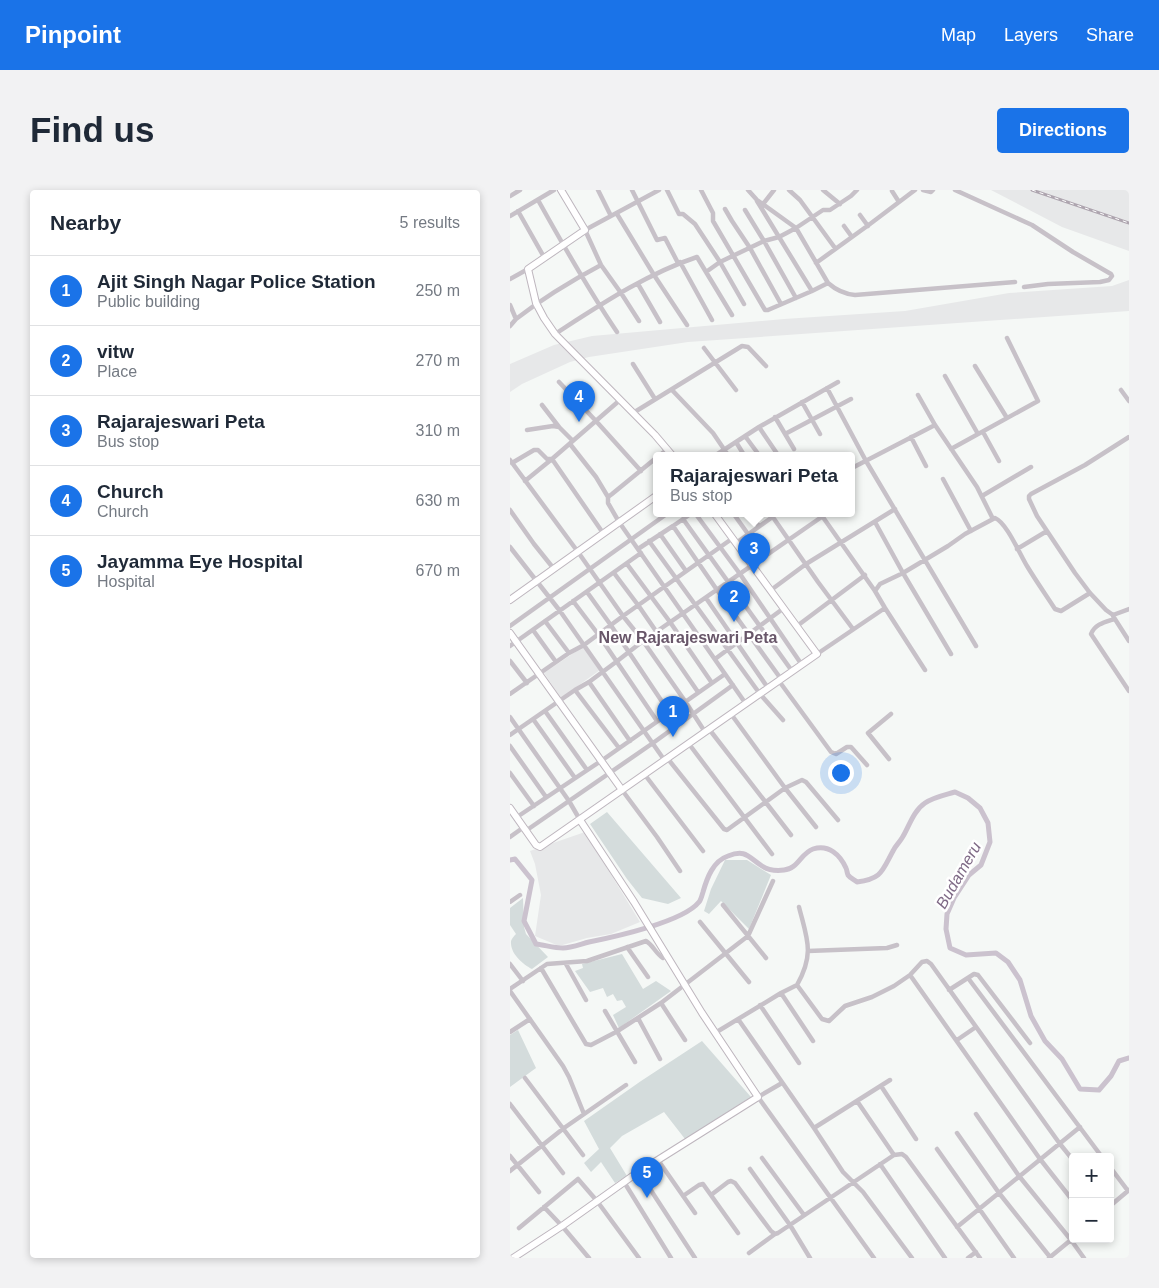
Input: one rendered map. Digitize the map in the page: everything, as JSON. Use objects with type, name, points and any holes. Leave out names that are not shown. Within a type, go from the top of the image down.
[{"type":"street","points":[[510,196],[520,190]]},
{"type":"street","points":[[510,216],[554,190]]},
{"type":"street","points":[[561,190],[586,230],[601,265],[639,321]]},
{"type":"street","points":[[598,190],[611,216]]},
{"type":"street","points":[[632,190],[657,240],[665,238],[712,320]]},
{"type":"street","points":[[510,279],[586,230],[659,190]]},
{"type":"street","points":[[667,190],[679,214],[682,214],[695,224],[744,304]]},
{"type":"street","points":[[702,190],[713,213],[713,220],[764,309],[768,310],[828,283]]},
{"type":"street","points":[[748,190],[757,200],[812,291]]},
{"type":"street","points":[[763,204],[774,190]]},
{"type":"street","points":[[789,190],[800,200],[835,248]]},
{"type":"street","points":[[823,190],[840,204]]},
{"type":"street","points":[[706,272],[720,262],[796,228],[823,210],[830,210],[857,190]]},
{"type":"street","points":[[816,263],[915,190]]},
{"type":"street","points":[[923,190],[932,192],[933,190]]},
{"type":"street","points":[[955,190],[1032,225],[1112,276],[1109,280],[1100,282],[1048,284],[1024,288]]},
{"type":"street","points":[[892,191],[899,202]]},
{"type":"street","points":[[538,200],[599,306],[617,332]]},
{"type":"street","points":[[757,200],[796,228],[828,283],[835,289],[855,296],[1015,282]]},
{"type":"street","points":[[725,209],[750,248],[781,304]]},
{"type":"street","points":[[745,210],[796,298]]},
{"type":"street","points":[[518,211],[544,257]]},
{"type":"street","points":[[617,214],[687,325]]},
{"type":"street","points":[[860,215],[868,226]]},
{"type":"street","points":[[844,226],[852,237]]},
{"type":"street","points":[[555,334],[599,306],[654,275],[697,257],[732,315]]},
{"type":"street","points":[[510,326],[536,303],[601,265]]},
{"type":"street","points":[[528,269],[536,303],[555,334],[670,452]]},
{"type":"street","points":[[638,284],[660,322]]},
{"type":"street","points":[[510,305],[516,319]]},
{"type":"street","points":[[951,449],[1038,401],[1007,338]]},
{"type":"street","points":[[633,414],[737,349],[745,346],[766,366]]},
{"type":"street","points":[[704,348],[736,390]]},
{"type":"street","points":[[633,364],[655,399]]},
{"type":"street","points":[[975,366],[1007,418]]},
{"type":"street","points":[[945,376],[999,461]]},
{"type":"street","points":[[559,382],[641,471]]},
{"type":"street","points":[[721,452],[758,427],[838,382]]},
{"type":"street","points":[[827,388],[866,461],[976,646]]},
{"type":"street","points":[[672,390],[713,433],[724,450]]},
{"type":"street","points":[[1121,390],[1129,401]]},
{"type":"street","points":[[918,395],[935,425],[977,487],[992,519]]},
{"type":"street","points":[[785,434],[851,399]]},
{"type":"street","points":[[525,481],[572,443],[620,400]]},
{"type":"street","points":[[802,402],[820,434]]},
{"type":"street","points":[[542,405],[596,477],[608,497],[608,503],[619,522],[746,704]]},
{"type":"street","points":[[775,417],[794,449]]},
{"type":"street","points":[[855,466],[935,425]]},
{"type":"street","points":[[527,430],[552,426],[559,427]]},
{"type":"street","points":[[758,427],[776,452]]},
{"type":"street","points":[[745,436],[757,452]]},
{"type":"street","points":[[911,437],[926,466]]},
{"type":"street","points":[[1129,437],[1085,465],[1029,496],[1032,508],[1075,573],[1090,593],[1113,617],[1129,641]]},
{"type":"street","points":[[736,442],[742,452]]},
{"type":"street","points":[[603,533],[552,460],[547,459],[538,450],[534,450],[511,462],[600,582],[622,616],[643,641],[694,714],[791,835]]},
{"type":"street","points":[[608,497],[653,461]]},
{"type":"street","points":[[982,496],[1031,467]]},
{"type":"street","points":[[943,479],[971,531]]},
{"type":"street","points":[[510,590],[512,598],[653,498]]},
{"type":"street","points":[[510,510],[554,569]]},
{"type":"street","points":[[771,590],[840,542],[895,510]]},
{"type":"street","points":[[510,626],[662,517]]},
{"type":"street","points":[[638,549],[686,517]]},
{"type":"street","points":[[696,517],[740,574],[802,665]]},
{"type":"street","points":[[717,517],[817,654]]},
{"type":"street","points":[[736,517],[748,534]]},
{"type":"street","points":[[752,517],[759,526]]},
{"type":"street","points":[[511,692],[584,645],[610,624],[709,554],[748,534],[769,517]]},
{"type":"street","points":[[772,517],[853,629]]},
{"type":"street","points":[[510,735],[589,682],[643,641],[789,540],[818,517]]},
{"type":"street","points":[[824,517],[875,591],[925,670]]},
{"type":"street","points":[[683,519],[792,672]]},
{"type":"street","points":[[875,591],[880,584],[903,573],[992,519],[998,519],[1026,565],[1057,610],[1061,610],[1090,593]]},
{"type":"street","points":[[875,522],[951,654]]},
{"type":"street","points":[[673,526],[831,752],[836,754],[847,747],[852,747],[867,765]]},
{"type":"street","points":[[1018,549],[1047,531]]},
{"type":"street","points":[[660,534],[686,571]]},
{"type":"street","points":[[649,541],[727,650],[760,694],[783,720]]},
{"type":"street","points":[[510,547],[560,611],[643,730],[724,829],[727,830],[798,780],[804,780],[838,820]]},
{"type":"street","points":[[510,646],[641,553]]},
{"type":"street","points":[[626,564],[670,622],[712,683]]},
{"type":"street","points":[[614,573],[698,692]]},
{"type":"street","points":[[797,626],[865,576]]},
{"type":"street","points":[[587,592],[669,712]]},
{"type":"street","points":[[706,598],[768,688]]},
{"type":"street","points":[[573,601],[657,720]]},
{"type":"street","points":[[715,658],[784,608]]},
{"type":"street","points":[[510,808],[536,845],[540,847],[885,608]]},
{"type":"street","points":[[1129,609],[1098,626],[1091,634],[1129,691]]},
{"type":"street","points":[[545,621],[569,653]]},
{"type":"street","points":[[532,630],[556,662]]},
{"type":"street","points":[[510,633],[657,837],[680,872]]},
{"type":"street","points":[[510,661],[527,683]]},
{"type":"street","points":[[517,817],[725,674]]},
{"type":"street","points":[[589,682],[630,741]]},
{"type":"street","points":[[510,837],[526,829],[569,801],[733,685]]},
{"type":"street","points":[[575,690],[619,748]]},
{"type":"street","points":[[546,711],[587,770]]},
{"type":"street","points":[[731,714],[816,827]]},
{"type":"street","points":[[889,760],[868,733],[891,714]]},
{"type":"street","points":[[510,717],[569,801],[634,902],[665,956],[758,1097],[874,1258]]},
{"type":"street","points":[[533,719],[575,778]]},
{"type":"street","points":[[689,744],[772,854]]},
{"type":"street","points":[[510,746],[546,797]]},
{"type":"street","points":[[510,773],[534,806]]},
{"type":"street","points":[[645,775],[703,851]]},
{"type":"street","points":[[540,968],[586,1044],[591,1045],[616,1032],[661,1003],[748,936],[773,881]]},
{"type":"street","points":[[510,902],[520,895]]},
{"type":"street","points":[[723,905],[766,958]]},
{"type":"street","points":[[715,1033],[797,985],[807,964],[808,951],[799,907]]},
{"type":"street","points":[[700,922],[748,982]]},
{"type":"street","points":[[584,1114],[569,1077],[510,990],[540,968],[551,964],[587,961],[646,942],[657,953],[665,956]]},
{"type":"street","points":[[808,951],[888,948],[897,945]]},
{"type":"street","points":[[628,947],[648,977]]},
{"type":"street","points":[[797,985],[822,1019],[829,1021],[845,1006],[894,986],[910,975],[922,962],[927,960],[1069,1155]]},
{"type":"street","points":[[510,964],[523,980]]},
{"type":"street","points":[[566,964],[586,1000]]},
{"type":"street","points":[[949,990],[977,974],[1030,1043]]},
{"type":"street","points":[[910,975],[1040,1160],[1071,1198]]},
{"type":"street","points":[[968,978],[1099,1153]]},
{"type":"street","points":[[781,993],[813,1041]]},
{"type":"street","points":[[661,1003],[685,1040]]},
{"type":"street","points":[[760,1005],[798,1063]]},
{"type":"street","points":[[605,1011],[635,1062]]},
{"type":"street","points":[[638,1018],[660,1059]]},
{"type":"street","points":[[510,1032],[530,1019]]},
{"type":"street","points":[[738,1019],[843,1172],[864,1192],[912,1258]]},
{"type":"street","points":[[957,1040],[976,1027]]},
{"type":"street","points":[[525,1078],[583,1155]]},
{"type":"street","points":[[814,1128],[890,1080]]},
{"type":"street","points":[[518,1257],[639,1172],[782,1083]]},
{"type":"street","points":[[510,1171],[564,1128],[626,1086]]},
{"type":"street","points":[[881,1086],[916,1139]]},
{"type":"street","points":[[857,1101],[894,1155]]},
{"type":"street","points":[[510,1104],[563,1173]]},
{"type":"street","points":[[976,1114],[1020,1176],[1069,1235]]},
{"type":"street","points":[[957,1227],[1080,1128]]},
{"type":"street","points":[[957,1133],[999,1193],[1049,1257],[1069,1241]]},
{"type":"street","points":[[937,1148],[1014,1258]]},
{"type":"street","points":[[750,1253],[775,1234],[781,1232],[880,1164],[900,1153],[906,1157],[980,1258]]},
{"type":"street","points":[[510,1156],[539,1192]]},
{"type":"street","points":[[762,1158],[804,1215]]},
{"type":"street","points":[[658,1160],[695,1212]]},
{"type":"street","points":[[880,1164],[945,1258]]},
{"type":"street","points":[[750,1170],[790,1225],[810,1258]]},
{"type":"street","points":[[639,1172],[695,1258]]},
{"type":"street","points":[[1114,1172],[1128,1190],[1114,1202]]},
{"type":"street","points":[[519,1228],[578,1179],[597,1201],[639,1258]]},
{"type":"street","points":[[624,1182],[671,1258]]},
{"type":"street","points":[[712,1196],[728,1182],[735,1183],[770,1231],[775,1234]]},
{"type":"street","points":[[683,1196],[701,1184],[704,1186],[738,1233]]},
{"type":"street","points":[[544,1207],[589,1258]]},
{"type":"street","points":[[1075,1243],[1084,1258]]},
{"type":"street","points":[[968,1258],[976,1252]]},
{"type":"shaded area","points":[[991,190],[1129,190],[1129,251],[1062,227]]},
{"type":"shaded area","points":[[1129,280],[1129,311],[688,342],[589,357],[570,362],[522,384],[510,392],[510,364],[554,345],[592,336],[784,319],[905,311],[1009,293],[1112,286]]},
{"type":"shaded area","points":[[584,646],[600,670],[561,698],[544,673]]},
{"type":"shaded area","points":[[607,812],[681,898],[668,904],[642,898],[590,824]]},
{"type":"shaded area","points":[[585,832],[640,922],[611,934],[559,946],[535,936],[541,895],[535,864],[530,851]]},
{"type":"shaded area","points":[[725,860],[747,860],[771,875],[749,929],[721,901],[709,914],[704,911],[711,889]]},
{"type":"shaded area","points":[[523,898],[526,934],[548,957],[532,969],[518,958],[511,946],[511,940],[516,934],[510,925],[510,908]]},
{"type":"shaded area","points":[[622,954],[643,989],[656,981],[671,991],[619,1028],[613,1015],[626,1007],[622,1000],[617,1001],[613,994],[607,997],[603,988],[590,992],[575,971],[583,968],[582,964]]},
{"type":"shaded area","points":[[518,1030],[536,1068],[510,1087],[510,1035]]},
{"type":"shaded area","points":[[702,1041],[751,1097],[685,1139],[664,1112],[622,1136],[610,1148],[627,1176],[615,1183],[601,1162],[591,1172],[584,1163],[599,1149],[584,1121]]},
{"type":"waterway","name":"Budameru","points":[[510,860],[515,859],[532,880],[524,921],[536,944],[560,948],[569,947],[647,928],[679,916],[699,902],[709,876],[718,862],[734,854],[746,855],[762,866],[772,870],[781,870],[793,867],[809,851],[824,848],[837,855],[844,863],[848,875],[857,882],[872,879],[883,869],[921,806],[932,799],[955,792],[968,798],[980,808],[988,823],[990,842],[981,865],[969,875],[954,898],[947,914],[946,929],[950,948],[966,955],[996,953],[1008,962],[1020,980],[1031,1016],[1045,1041],[1062,1059],[1080,1089],[1099,1090],[1111,1076],[1119,1061],[1129,1058]]},
{"type":"railway","points":[[1032,190],[1129,223]]},
{"type":"place","name":"Church","points":[[579,422]]},
{"type":"place","name":"Rajarajeswari Peta","points":[[754,574]]},
{"type":"place","name":"vitw","points":[[734,622]]},
{"type":"place","name":"Ajit Singh Nagar Police Station","points":[[673,737]]},
{"type":"place","name":"Jayamma Eye Hospital","points":[[647,1198]]},
{"type":"district","name":"New Rajarajeswari Peta","points":[[688,637]]}]
